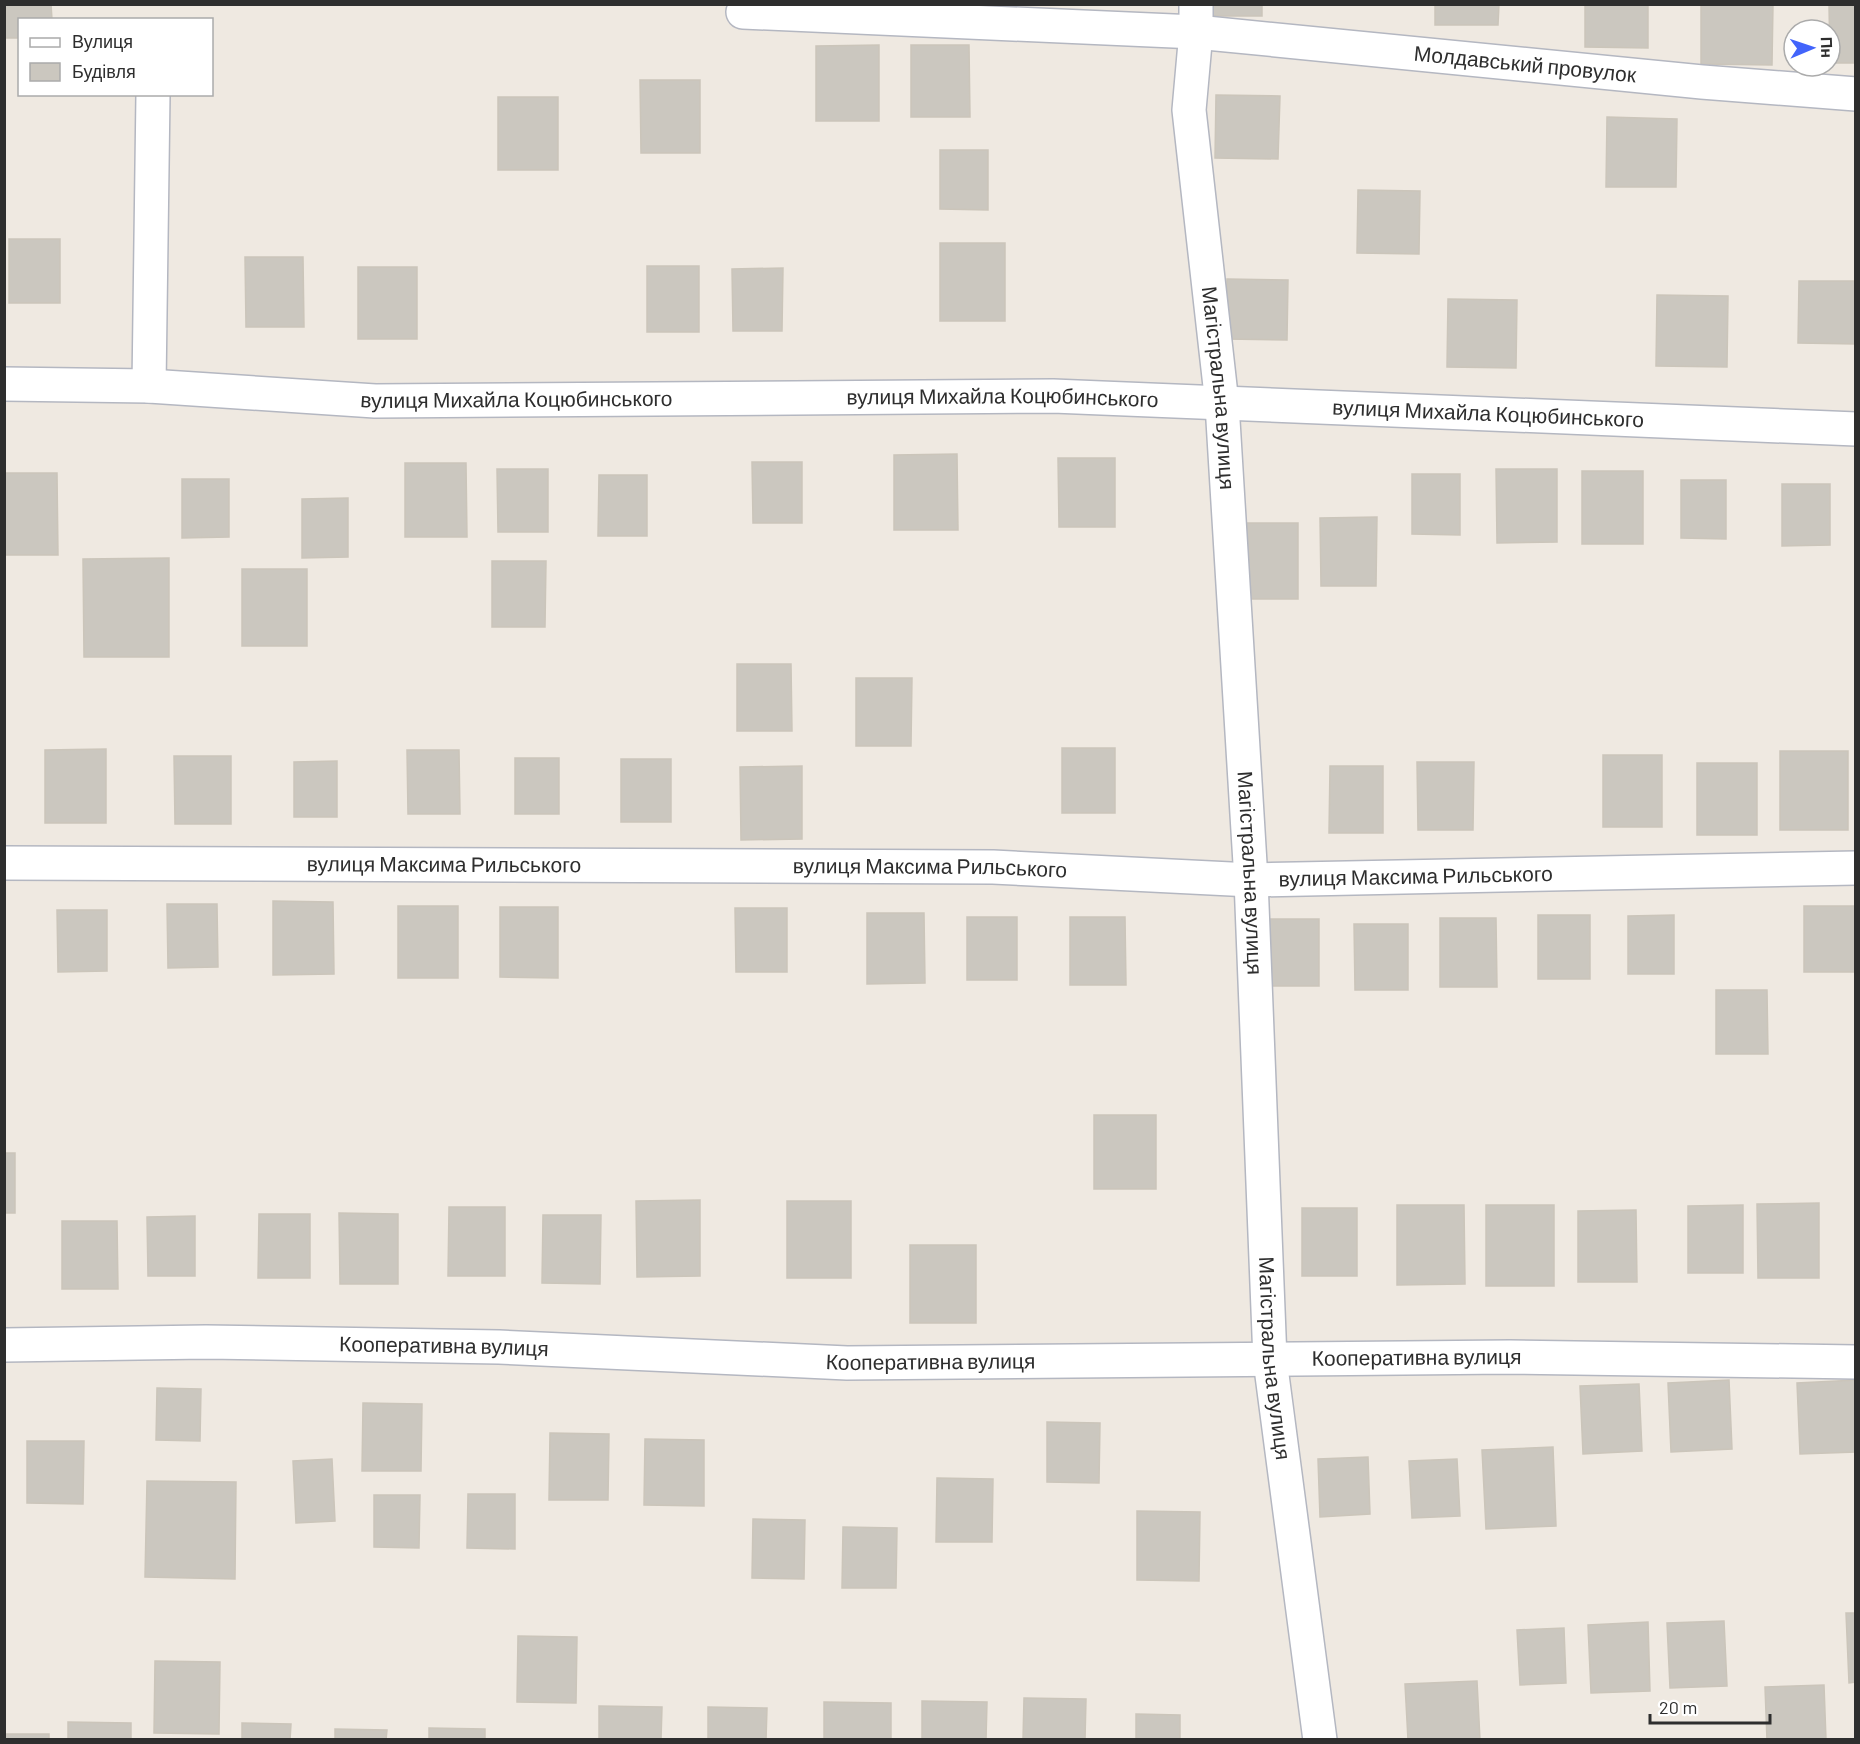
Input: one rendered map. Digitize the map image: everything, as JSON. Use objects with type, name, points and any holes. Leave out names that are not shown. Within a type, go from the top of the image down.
[{"type":"street","name":"Молдавський провулок","points":[[743,12],[1196,18],[1702,82],[1856,94]]},
{"type":"street","name":"Магістральна вулиця","points":[[1196,18],[1189,110],[1222,404],[1251,880],[1270,1360],[1320,1740]]},
{"type":"street","points":[[149,386],[153,96]]},
{"type":"street","name":"вулиця Михайла Коцюбинського","points":[[4,384],[149,386],[375,401],[1053,396],[1856,429]]},
{"type":"street","name":"вулиця Максима Рильського","points":[[4,863],[993,867],[1251,880],[1856,867]]},
{"type":"street","name":"Кооперативна вулиця","points":[[4,1345],[206,1342],[500,1347],[847,1363],[1510,1357],[1856,1362]]},
{"type":"building","points":[[4,4],[51,4],[52,18],[18,18],[18,38],[4,38]]},
{"type":"building","points":[[1206,4],[1262,4],[1262,16],[1206,16]]},
{"type":"building","points":[[1435,4],[1499,4],[1498,25],[1435,25]]},
{"type":"building","points":[[1585,4],[1648,4],[1648,48],[1585,47]]},
{"type":"building","points":[[1701,4],[1773,4],[1772,65],[1701,64]]},
{"type":"building","points":[[1829,4],[1856,4],[1856,63],[1842,63],[1842,18],[1829,18]]},
{"type":"building","points":[[879,45],[879,121],[816,121],[816,46]]},
{"type":"building","points":[[911,45],[969,45],[970,117],[911,117]]},
{"type":"building","points":[[640,80],[700,80],[700,153],[641,153]]},
{"type":"building","points":[[1216,95],[1280,96],[1278,159],[1215,158]]},
{"type":"building","points":[[498,97],[558,97],[558,170],[498,170]]},
{"type":"building","points":[[1607,117],[1677,119],[1676,187],[1606,187]]},
{"type":"building","points":[[940,150],[988,150],[988,210],[940,209]]},
{"type":"building","points":[[1358,190],[1420,191],[1419,254],[1357,253]]},
{"type":"building","points":[[9,239],[60,239],[60,303],[9,303]]},
{"type":"building","points":[[940,243],[1005,243],[1005,321],[940,321]]},
{"type":"building","points":[[245,257],[303,257],[304,327],[246,327]]},
{"type":"building","points":[[647,266],[699,266],[699,332],[647,332]]},
{"type":"building","points":[[358,267],[417,267],[417,339],[358,339]]},
{"type":"building","points":[[783,268],[782,331],[733,331],[732,269]]},
{"type":"building","points":[[1227,279],[1288,280],[1287,340],[1226,339]]},
{"type":"building","points":[[1799,281],[1856,281],[1856,344],[1798,343]]},
{"type":"building","points":[[1657,295],[1728,296],[1727,367],[1656,366]]},
{"type":"building","points":[[1448,299],[1517,300],[1516,368],[1447,367]]},
{"type":"building","points":[[957,454],[958,530],[894,530],[894,455]]},
{"type":"building","points":[[1058,458],[1115,458],[1115,527],[1059,527]]},
{"type":"building","points":[[752,462],[802,462],[802,523],[753,523]]},
{"type":"building","points":[[405,463],[466,463],[467,537],[405,537]]},
{"type":"building","points":[[497,469],[548,469],[548,532],[498,532]]},
{"type":"building","points":[[1496,469],[1557,469],[1557,542],[1497,543]]},
{"type":"building","points":[[1582,471],[1643,471],[1643,544],[1582,544]]},
{"type":"building","points":[[4,473],[57,473],[58,555],[4,555]]},
{"type":"building","points":[[1412,474],[1460,474],[1460,535],[1412,534]]},
{"type":"building","points":[[599,475],[647,475],[647,536],[598,536]]},
{"type":"building","points":[[182,479],[229,479],[229,537],[182,538]]},
{"type":"building","points":[[1681,480],[1726,480],[1726,539],[1681,538]]},
{"type":"building","points":[[1782,484],[1830,484],[1830,545],[1782,546]]},
{"type":"building","points":[[348,498],[348,557],[302,558],[302,499]]},
{"type":"building","points":[[1377,517],[1376,586],[1321,586],[1320,518]]},
{"type":"building","points":[[1235,523],[1298,523],[1298,599],[1235,599]]},
{"type":"building","points":[[169,558],[169,657],[84,657],[83,559]]},
{"type":"building","points":[[492,561],[546,561],[545,627],[492,627]]},
{"type":"building","points":[[242,569],[307,569],[307,646],[242,646]]},
{"type":"building","points":[[737,664],[791,664],[792,731],[737,731]]},
{"type":"building","points":[[856,678],[912,678],[911,746],[856,746]]},
{"type":"building","points":[[1062,748],[1115,748],[1115,813],[1062,813]]},
{"type":"building","points":[[106,749],[106,823],[45,823],[45,750]]},
{"type":"building","points":[[407,750],[459,750],[460,814],[408,814]]},
{"type":"building","points":[[1780,751],[1848,751],[1848,830],[1780,830]]},
{"type":"building","points":[[1603,755],[1662,755],[1662,827],[1603,827]]},
{"type":"building","points":[[174,756],[231,756],[231,824],[175,824]]},
{"type":"building","points":[[515,758],[559,758],[559,814],[515,814]]},
{"type":"building","points":[[621,759],[671,759],[671,822],[621,822]]},
{"type":"building","points":[[337,761],[337,817],[294,817],[294,762]]},
{"type":"building","points":[[1417,762],[1474,762],[1473,830],[1418,830]]},
{"type":"building","points":[[1697,763],[1757,763],[1757,835],[1697,835]]},
{"type":"building","points":[[802,766],[802,839],[741,840],[740,767]]},
{"type":"building","points":[[1330,766],[1383,766],[1383,833],[1329,833]]},
{"type":"building","points":[[273,901],[333,902],[334,974],[273,975]]},
{"type":"building","points":[[167,904],[217,904],[218,967],[168,968]]},
{"type":"building","points":[[398,906],[458,906],[458,978],[398,978]]},
{"type":"building","points":[[1804,906],[1856,906],[1856,972],[1804,972]]},
{"type":"building","points":[[500,907],[558,907],[558,978],[500,977]]},
{"type":"building","points":[[735,908],[787,908],[787,972],[736,972]]},
{"type":"building","points":[[57,910],[107,910],[107,971],[58,972]]},
{"type":"building","points":[[867,913],[924,913],[925,983],[867,984]]},
{"type":"building","points":[[1538,915],[1590,915],[1590,979],[1538,979]]},
{"type":"building","points":[[1674,915],[1674,974],[1628,974],[1628,916]]},
{"type":"building","points":[[967,917],[1017,917],[1017,980],[967,980]]},
{"type":"building","points":[[1070,917],[1125,917],[1126,985],[1070,985]]},
{"type":"building","points":[[1440,918],[1496,918],[1497,987],[1440,987]]},
{"type":"building","points":[[1264,919],[1319,919],[1319,986],[1265,986]]},
{"type":"building","points":[[1354,924],[1408,924],[1408,990],[1355,990]]},
{"type":"building","points":[[1716,990],[1767,990],[1768,1054],[1716,1054]]},
{"type":"building","points":[[1094,1115],[1156,1115],[1156,1189],[1094,1189]]},
{"type":"building","points":[[4,1153],[15,1153],[15,1213],[4,1213]]},
{"type":"building","points":[[700,1200],[700,1276],[637,1277],[636,1201]]},
{"type":"building","points":[[787,1201],[851,1201],[851,1278],[787,1278]]},
{"type":"building","points":[[1819,1203],[1819,1278],[1758,1278],[1757,1204]]},
{"type":"building","points":[[1397,1205],[1464,1205],[1465,1284],[1397,1285]]},
{"type":"building","points":[[1486,1205],[1554,1205],[1554,1286],[1486,1286]]},
{"type":"building","points":[[1743,1205],[1743,1273],[1688,1273],[1688,1206]]},
{"type":"building","points":[[449,1207],[505,1207],[505,1276],[448,1276]]},
{"type":"building","points":[[1302,1208],[1357,1208],[1357,1276],[1302,1276]]},
{"type":"building","points":[[1636,1210],[1637,1282],[1578,1282],[1578,1211]]},
{"type":"building","points":[[339,1213],[398,1214],[398,1284],[340,1284]]},
{"type":"building","points":[[259,1214],[310,1214],[310,1278],[258,1278]]},
{"type":"building","points":[[543,1215],[601,1215],[600,1284],[542,1283]]},
{"type":"building","points":[[195,1216],[195,1276],[148,1276],[147,1217]]},
{"type":"building","points":[[62,1221],[117,1221],[118,1289],[62,1289]]},
{"type":"building","points":[[910,1245],[976,1245],[976,1323],[910,1323]]},
{"type":"building","points":[[1729,1380],[1732,1449],[1671,1452],[1668,1383]]},
{"type":"building","points":[[1856,1380],[1856,1452],[1800,1454],[1797,1383]]},
{"type":"building","points":[[1639,1384],[1642,1451],[1583,1454],[1580,1386]]},
{"type":"building","points":[[157,1388],[201,1389],[200,1441],[156,1440]]},
{"type":"building","points":[[363,1403],[422,1404],[421,1471],[362,1471]]},
{"type":"building","points":[[1047,1422],[1100,1423],[1099,1483],[1047,1482]]},
{"type":"building","points":[[550,1433],[609,1434],[608,1500],[549,1500]]},
{"type":"building","points":[[645,1439],[704,1440],[704,1506],[644,1505]]},
{"type":"building","points":[[27,1441],[84,1441],[83,1504],[27,1503]]},
{"type":"building","points":[[1553,1447],[1556,1526],[1486,1529],[1482,1450]]},
{"type":"building","points":[[1368,1457],[1370,1514],[1320,1517],[1318,1459]]},
{"type":"building","points":[[332,1459],[335,1521],[296,1523],[293,1461]]},
{"type":"building","points":[[1457,1459],[1460,1516],[1412,1518],[1409,1461]]},
{"type":"building","points":[[937,1478],[993,1479],[992,1542],[936,1542]]},
{"type":"building","points":[[147,1481],[236,1482],[235,1579],[145,1577]]},
{"type":"building","points":[[468,1494],[515,1494],[515,1549],[467,1548]]},
{"type":"building","points":[[374,1495],[420,1495],[419,1548],[374,1547]]},
{"type":"building","points":[[1137,1511],[1200,1512],[1199,1581],[1137,1580]]},
{"type":"building","points":[[753,1519],[805,1520],[804,1579],[752,1578]]},
{"type":"building","points":[[843,1527],[897,1528],[896,1588],[842,1588]]},
{"type":"building","points":[[1846,1613],[1856,1613],[1856,1682],[1849,1683]]},
{"type":"building","points":[[1724,1621],[1727,1686],[1670,1688],[1667,1623]]},
{"type":"building","points":[[1648,1622],[1650,1691],[1591,1693],[1588,1625]]},
{"type":"building","points":[[1564,1628],[1566,1683],[1520,1685],[1517,1630]]},
{"type":"building","points":[[518,1636],[577,1637],[576,1703],[517,1702]]},
{"type":"building","points":[[155,1661],[220,1662],[219,1734],[154,1733]]},
{"type":"building","points":[[1477,1681],[1480,1740],[1408,1740],[1405,1684]]},
{"type":"building","points":[[1824,1685],[1826,1740],[1767,1740],[1765,1687]]},
{"type":"building","points":[[1024,1698],[1086,1699],[1085,1740],[1023,1740]]},
{"type":"building","points":[[922,1701],[987,1702],[986,1740],[922,1740]]},
{"type":"building","points":[[824,1702],[891,1703],[891,1740],[824,1740]]},
{"type":"building","points":[[599,1706],[662,1707],[661,1740],[599,1740]]},
{"type":"building","points":[[708,1707],[767,1708],[766,1740],[708,1740]]},
{"type":"building","points":[[1136,1714],[1180,1715],[1180,1740],[1136,1740]]},
{"type":"building","points":[[68,1722],[131,1723],[131,1740],[68,1740]]},
{"type":"building","points":[[242,1723],[291,1724],[290,1740],[242,1740]]},
{"type":"building","points":[[429,1728],[485,1729],[485,1740],[429,1740]]},
{"type":"building","points":[[335,1729],[387,1730],[386,1740],[335,1740]]},
{"type":"building","points":[[4,1734],[49,1734],[49,1740],[4,1740]]}]
